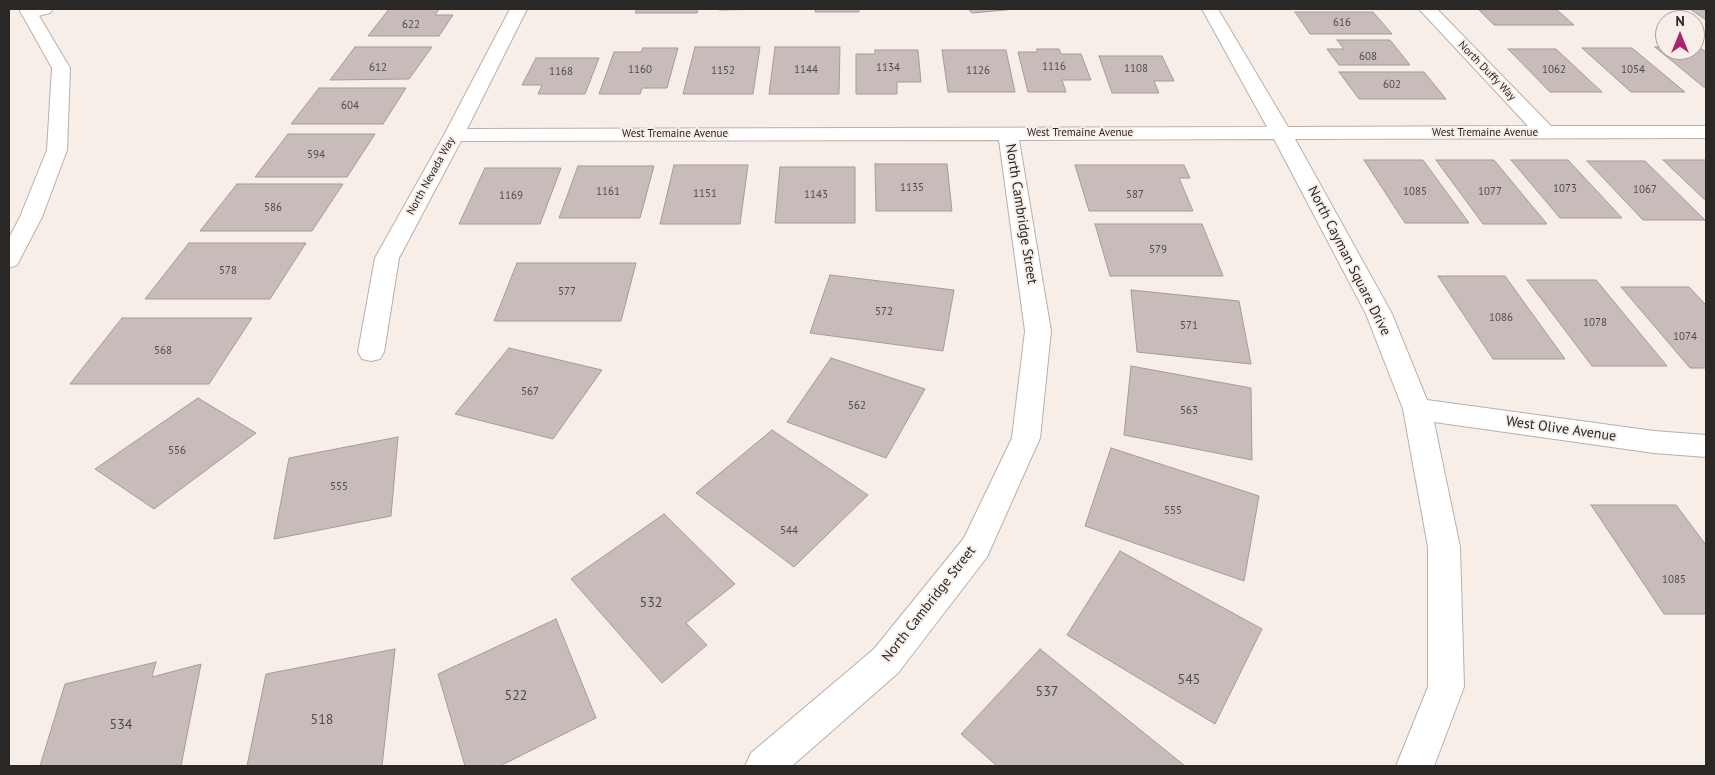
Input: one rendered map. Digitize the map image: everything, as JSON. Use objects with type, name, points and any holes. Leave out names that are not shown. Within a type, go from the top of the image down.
[{"type":"street","name":"North Nevada Way","points":[[372,352],[387,258],[454,135],[518,9]]},
{"type":"street","name":"North Cayman Square Drive","points":[[1210,9],[1281,133],[1379,314],[1417,409],[1444,547],[1446,687],[1415,766]]},
{"type":"street","name":"North Duffy Way","points":[[1428,9],[1546,133]]},
{"type":"street","points":[[9,260],[31,217],[57,150],[61,68],[34,10]]},
{"type":"street","name":"West Tremaine Avenue","points":[[454,135],[1706,132]]},
{"type":"street","name":"North Cambridge Street","points":[[764,766],[886,661],[976,547],[1026,438],[1038,331],[1008,133]]},
{"type":"street","name":"West Olive Avenue","points":[[1417,409],[1654,442],[1706,446]]},
{"type":"building","points":[[389,9],[439,9],[435,15],[453,15],[439,36],[368,36]]},
{"type":"building","points":[[637,9],[698,9],[697,13],[635,13]]},
{"type":"building","points":[[719,9],[779,9],[719,10]]},
{"type":"building","points":[[816,9],[859,9],[859,12],[815,12]]},
{"type":"building","points":[[968,9],[1016,9],[972,13]]},
{"type":"building","points":[[1478,9],[1556,9],[1574,25],[1494,25]]},
{"type":"building","points":[[1690,9],[1706,9],[1706,20],[1705,10]]},
{"type":"building","points":[[1295,12],[1373,12],[1392,34],[1310,34]]},
{"type":"building","points":[[1337,40],[1390,40],[1410,65],[1339,65],[1327,49],[1344,49]]},
{"type":"building","points":[[355,47],[432,47],[409,79],[330,80]]},
{"type":"building","points":[[695,47],[760,47],[753,94],[683,94]]},
{"type":"building","points":[[775,47],[840,47],[839,94],[769,94]]},
{"type":"building","points":[[643,48],[678,48],[667,88],[642,88],[640,94],[599,94],[614,52],[641,52]]},
{"type":"building","points":[[1582,48],[1632,48],[1685,92],[1631,92]]},
{"type":"building","points":[[1037,49],[1059,49],[1061,54],[1081,54],[1091,80],[1062,80],[1066,92],[1028,92],[1018,52],[1037,52]]},
{"type":"building","points":[[1508,49],[1556,49],[1602,92],[1550,92]]},
{"type":"building","points":[[875,50],[918,50],[921,82],[897,82],[897,94],[856,94],[856,54],[875,54]]},
{"type":"building","points":[[942,50],[1006,50],[1015,92],[948,92]]},
{"type":"building","points":[[1706,52],[1706,89],[1671,60],[1705,60]]},
{"type":"building","points":[[1099,56],[1162,56],[1174,81],[1154,81],[1159,93],[1112,93]]},
{"type":"building","points":[[536,58],[599,58],[585,94],[538,94],[542,85],[522,85]]},
{"type":"building","points":[[1339,72],[1424,72],[1446,99],[1359,99]]},
{"type":"building","points":[[319,88],[406,88],[383,124],[291,124]]},
{"type":"building","points":[[288,134],[375,134],[347,177],[255,177]]},
{"type":"building","points":[[1364,160],[1423,160],[1469,223],[1405,223]]},
{"type":"building","points":[[1436,160],[1494,160],[1547,224],[1483,224]]},
{"type":"building","points":[[1511,160],[1568,160],[1622,218],[1560,218]]},
{"type":"building","points":[[1663,160],[1706,160],[1706,201]]},
{"type":"building","points":[[1587,161],[1645,161],[1705,220],[1643,220]]},
{"type":"building","points":[[875,164],[947,164],[952,211],[876,211]]},
{"type":"building","points":[[674,165],[748,165],[740,224],[660,224]]},
{"type":"building","points":[[1075,165],[1184,165],[1190,178],[1179,178],[1193,211],[1089,211]]},
{"type":"building","points":[[578,166],[654,166],[640,218],[559,218]]},
{"type":"building","points":[[780,167],[855,167],[855,223],[775,223]]},
{"type":"building","points":[[485,168],[561,168],[540,224],[459,224]]},
{"type":"building","points":[[237,184],[343,184],[312,231],[200,231]]},
{"type":"building","points":[[1095,224],[1202,224],[1223,276],[1110,276]]},
{"type":"building","points":[[189,243],[306,243],[270,299],[145,299]]},
{"type":"building","points":[[517,263],[636,263],[621,321],[494,321]]},
{"type":"building","points":[[830,275],[954,290],[943,351],[810,333]]},
{"type":"building","points":[[1438,276],[1505,276],[1565,359],[1493,359]]},
{"type":"building","points":[[1527,280],[1596,280],[1667,366],[1592,366]]},
{"type":"building","points":[[1621,287],[1689,287],[1706,305],[1706,368],[1690,368]]},
{"type":"building","points":[[1131,290],[1239,301],[1251,364],[1137,352]]},
{"type":"building","points":[[122,318],[252,318],[209,384],[70,384]]},
{"type":"building","points":[[509,348],[602,370],[553,439],[455,414]]},
{"type":"building","points":[[831,358],[925,389],[886,458],[787,422]]},
{"type":"building","points":[[1131,366],[1251,388],[1252,460],[1124,435]]},
{"type":"building","points":[[198,398],[256,433],[154,509],[95,469]]},
{"type":"building","points":[[772,430],[868,495],[794,567],[696,493]]},
{"type":"building","points":[[398,437],[391,516],[274,539],[289,458]]},
{"type":"building","points":[[1111,448],[1259,496],[1244,581],[1085,526]]},
{"type":"building","points":[[1591,505],[1676,505],[1706,545],[1706,614],[1664,614]]},
{"type":"building","points":[[664,514],[735,584],[686,623],[707,645],[662,683],[571,579]]},
{"type":"building","points":[[1120,551],[1262,629],[1215,724],[1067,635]]},
{"type":"building","points":[[556,619],[596,718],[500,766],[465,766],[438,674]]},
{"type":"building","points":[[395,649],[382,766],[247,766],[266,674]]},
{"type":"building","points":[[1040,649],[1185,766],[997,766],[961,734]]},
{"type":"building","points":[[156,662],[152,677],[201,664],[181,766],[40,766],[65,684]]}]
